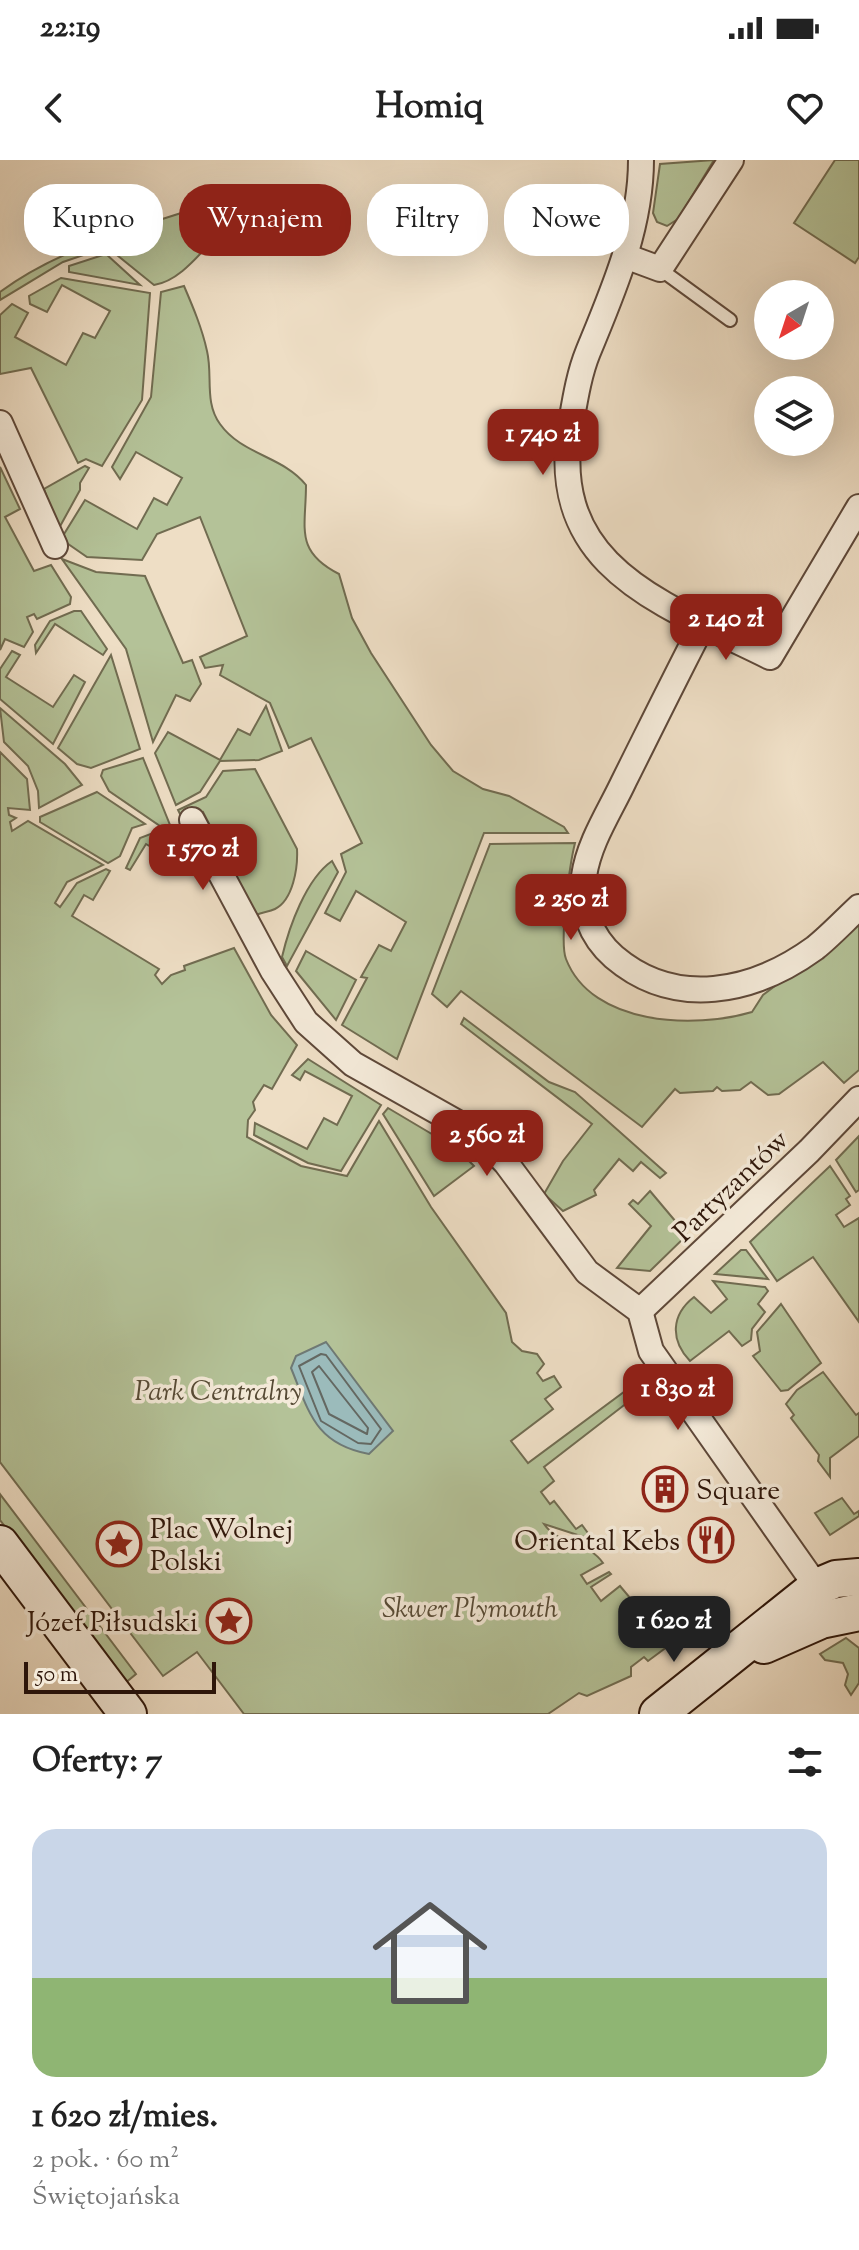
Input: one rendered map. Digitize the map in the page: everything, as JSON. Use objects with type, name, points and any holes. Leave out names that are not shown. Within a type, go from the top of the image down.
[{"type":"street","points":[[629,240],[637,207],[641,160]]},
{"type":"street","points":[[731,160],[660,269],[625,256],[587,356],[575,403],[567,444],[570,503],[585,534],[606,563],[642,592],[770,657],[859,507]]},
{"type":"street","points":[[0,423],[55,546]]},
{"type":"street","points":[[703,624],[588,855],[583,901],[588,923],[608,952],[631,971],[655,984],[692,991],[754,980],[781,968],[815,948],[859,907]]},
{"type":"street","points":[[192,820],[273,971],[306,1022],[353,1064],[479,1135],[506,1163],[587,1272],[640,1311],[651,1351],[817,1587]]},
{"type":"street","name":"Partyzantów","points":[[640,1311],[809,1151],[859,1099]]},
{"type":"street","points":[[0,1544],[128,1714]]},
{"type":"street","points":[[658,1714],[817,1587],[836,1579],[859,1577]]},
{"type":"street","points":[[726,1662],[821,1620],[859,1612]]},
{"type":"lane","points":[[660,269],[730,320]]},
{"type":"green space","points":[[714,160],[678,219],[667,226],[657,222],[653,213],[660,164]]},
{"type":"green space","points":[[835,160],[859,160],[859,257],[855,263],[794,223]]},
{"type":"green space","points":[[179,214],[179,256],[198,256],[172,278],[154,285],[118,256],[163,256],[163,219]]},
{"type":"green space","points":[[63,256],[81,256],[63,262],[0,300],[0,292]]},
{"type":"green space","points":[[108,256],[140,285],[69,272],[69,266]]},
{"type":"green space","points":[[61,278],[150,293],[142,400],[102,466],[86,459],[78,463],[31,368],[0,374],[0,315],[12,304],[28,313],[15,337],[66,365],[83,333],[95,338],[110,311],[62,285],[47,312],[30,304],[29,296]]},
{"type":"green space","points":[[184,286],[207,351],[210,398],[215,416],[239,443],[286,468],[306,485],[305,526],[309,547],[325,565],[339,574],[352,618],[431,745],[453,771],[483,789],[509,796],[564,827],[568,833],[484,833],[397,1059],[342,1025],[367,978],[361,977],[379,945],[391,951],[406,922],[356,891],[340,921],[325,913],[346,872],[341,854],[362,843],[311,738],[289,748],[270,703],[220,675],[223,665],[205,668],[200,657],[247,636],[200,517],[157,534],[142,560],[87,557],[61,539],[85,500],[137,529],[154,498],[167,505],[182,478],[136,452],[120,479],[112,467],[151,397],[161,292]]},
{"type":"green space","points":[[85,466],[89,468],[80,483],[80,490],[58,530],[44,489]]},
{"type":"green space","points":[[0,467],[20,509],[5,517],[34,571],[51,565],[71,597],[70,604],[37,619],[34,614],[27,617],[33,632],[24,647],[5,639],[0,650]]},
{"type":"green space","points":[[62,559],[96,572],[145,576],[183,663],[192,660],[201,684],[190,701],[176,695],[153,742],[126,649]]},
{"type":"green space","points":[[81,611],[107,649],[103,655],[55,624],[36,653],[35,645],[50,621]]},
{"type":"green space","points":[[12,651],[20,655],[6,677],[53,707],[74,675],[85,682],[53,744],[0,699],[0,669]]},
{"type":"green space","points":[[111,655],[140,749],[91,768],[77,764],[58,748]]},
{"type":"green space","points":[[266,706],[282,751],[259,760],[220,761],[200,792],[176,805],[155,753],[168,732],[220,760],[238,729],[250,735]]},
{"type":"green space","points":[[0,708],[65,764],[82,785],[39,808],[38,791],[28,766],[4,742]]},
{"type":"green space","name":"Park Centralny","points":[[0,752],[27,779],[30,810],[8,808],[9,815],[16,818],[10,822],[12,831],[28,821],[103,865],[67,882],[55,903],[60,907],[77,883],[106,869],[110,871],[93,900],[84,895],[72,916],[159,969],[155,975],[162,984],[171,975],[185,970],[184,966],[234,948],[271,1015],[297,1045],[272,1089],[264,1085],[253,1102],[255,1110],[248,1120],[247,1137],[301,1166],[347,1176],[379,1121],[431,1207],[506,1313],[512,1342],[522,1351],[537,1354],[544,1364],[537,1373],[543,1381],[554,1376],[561,1387],[545,1399],[553,1409],[511,1441],[528,1463],[636,1383],[632,1399],[544,1467],[554,1481],[541,1492],[550,1504],[554,1501],[576,1529],[582,1525],[593,1540],[544,1524],[557,1536],[589,1551],[603,1563],[581,1575],[587,1584],[609,1572],[611,1574],[591,1587],[601,1601],[620,1586],[631,1599],[629,1602],[656,1616],[662,1623],[686,1625],[687,1632],[648,1661],[644,1657],[631,1667],[631,1676],[587,1696],[579,1693],[548,1714],[244,1714],[197,1652],[163,1676],[0,1462]]},
{"type":"green space","points":[[143,758],[170,825],[163,828],[109,791],[101,776],[103,770]]},
{"type":"green space","points":[[255,769],[297,849],[293,883],[286,898],[275,909],[256,915],[203,812],[183,820],[178,810],[206,797],[223,771]]},
{"type":"green space","points":[[97,792],[145,824],[132,828],[120,856],[108,863],[40,822],[40,817]]},
{"type":"green space","points":[[153,833],[188,851],[193,872],[146,844],[130,870],[126,868],[140,838]]},
{"type":"green space","points":[[575,843],[564,920],[566,959],[579,981],[598,998],[621,1010],[675,1020],[703,1020],[752,1012],[763,995],[859,923],[859,1070],[844,1083],[823,1062],[779,1094],[768,1095],[751,1082],[740,1090],[722,1091],[717,1087],[713,1091],[680,1093],[675,1089],[642,1127],[461,991],[447,1007],[432,994],[490,844]]},
{"type":"green space","points":[[332,861],[338,872],[287,966],[282,957],[300,904],[314,879]]},
{"type":"green space","points":[[306,951],[356,980],[336,1020],[296,971]]},
{"type":"green space","points":[[464,1018],[549,1082],[575,1092],[666,1173],[660,1178],[641,1162],[633,1171],[619,1159],[594,1190],[596,1195],[563,1211],[544,1194],[563,1161],[592,1124],[461,1024]]},
{"type":"green space","points":[[308,1059],[381,1105],[341,1171],[308,1163],[254,1135],[255,1123],[307,1149],[324,1118],[337,1125],[352,1096],[305,1071],[300,1080],[292,1075]]},
{"type":"green space","points":[[388,1108],[457,1149],[474,1166],[434,1196],[383,1114]]},
{"type":"green space","points":[[859,1136],[859,1190],[856,1192],[836,1160]]},
{"type":"green space","points":[[830,1166],[850,1196],[846,1199],[850,1205],[836,1215],[844,1227],[859,1218],[859,1322],[813,1257],[777,1281],[750,1242]]},
{"type":"green space","points":[[650,1191],[687,1235],[650,1271],[617,1268],[651,1226],[629,1204],[633,1200],[638,1204]]},
{"type":"green space","points":[[741,1250],[746,1250],[768,1279],[715,1274]]},
{"type":"green space","points":[[713,1281],[765,1287],[768,1291],[758,1304],[765,1312],[752,1329],[751,1340],[742,1346],[729,1331],[690,1361],[676,1336],[677,1320],[694,1297],[711,1313],[727,1299]]},
{"type":"green space","points":[[781,1304],[821,1363],[788,1390],[781,1391],[753,1356],[760,1351],[757,1332]]},
{"type":"green space","points":[[823,1372],[856,1415],[859,1413],[859,1436],[830,1458],[830,1477],[818,1461],[819,1455],[791,1418],[794,1415],[786,1404],[797,1390]]},
{"type":"green space","points":[[0,1494],[136,1674],[124,1684],[0,1520]]},
{"type":"green space","points":[[842,1498],[854,1514],[859,1511],[859,1516],[830,1535],[815,1513]]},
{"type":"green space","points":[[846,1638],[859,1648],[859,1683],[851,1695],[845,1685],[848,1674],[843,1663],[825,1660],[820,1654]]},
{"type":"water","points":[[326,1342],[393,1431],[369,1454],[337,1443],[325,1434],[309,1412],[291,1368],[296,1356]]},
{"type":"place","name":"Square","points":[[665,1489]]},
{"type":"place","name":"Oriental Kebs","points":[[711,1540]]},
{"type":"place","name":"Plac Wolnej Polski","points":[[119,1544]]},
{"type":"place","name":"Józef Piłsudski","points":[[229,1621]]},
{"type":"park label","name":"Skwer Plymouth","points":[[470,1607]]}]
